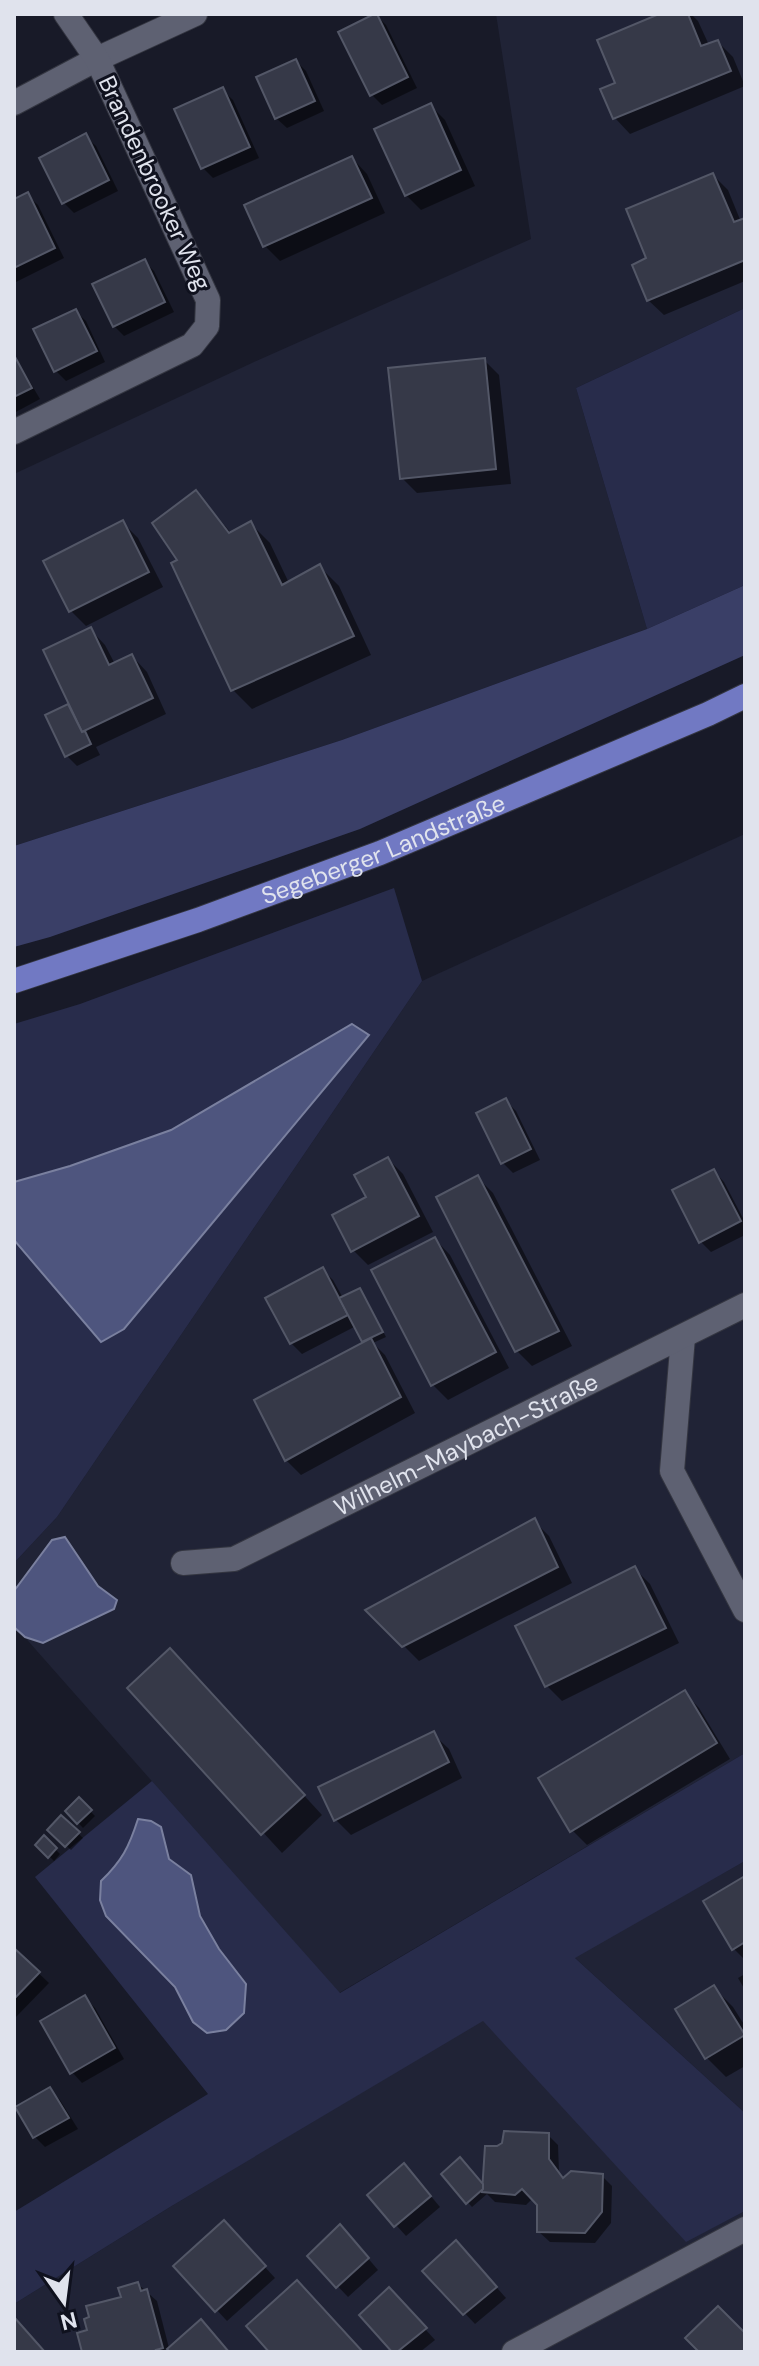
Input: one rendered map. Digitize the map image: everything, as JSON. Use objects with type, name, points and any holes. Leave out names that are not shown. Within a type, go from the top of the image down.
[{"type":"main road","name":"Segeberger Landstraße","points":[[14,981],[198,920],[380,853],[745,696]]},
{"type":"street","name":"Brandenbrooker Weg","points":[[14,432],[192,345],[207,326],[208,300],[97,59],[66,14]]},
{"type":"street","points":[[14,103],[97,59],[195,14]]},
{"type":"street","name":"Wilhelm-Maybach-Straße","points":[[183,1563],[234,1559],[745,1305]]},
{"type":"street","points":[[683,1337],[672,1471],[745,1610]]},
{"type":"street","points":[[514,2352],[745,2229]]},
{"type":"shaded area","points":[[496,14],[745,14],[745,308],[576,388],[647,629],[342,740],[14,846],[14,474],[254,362],[531,239]]},
{"type":"shaded area","points":[[745,308],[745,585],[647,629],[576,388]]},
{"type":"shaded area","points":[[745,585],[745,655],[360,829],[14,947],[14,846],[342,740],[647,629]]},
{"type":"shaded area","points":[[745,834],[745,1753],[339,1993],[14,1625],[14,1563],[57,1517],[422,981]]},
{"type":"shaded area","points":[[394,888],[422,981],[57,1517],[14,1563],[14,1240],[101,1342],[124,1329],[368,1035],[352,1024],[171,1130],[70,1166],[14,1182],[14,1024],[80,1004]]},
{"type":"shaded area","points":[[352,1024],[369,1035],[124,1329],[101,1342],[14,1240],[14,1182],[70,1166],[171,1130]]},
{"type":"shaded area","points":[[65,1537],[98,1586],[117,1600],[114,1609],[43,1643],[25,1637],[14,1627],[14,1591],[52,1540]]},
{"type":"shaded area","points":[[745,1753],[745,1861],[575,1958],[745,2113],[745,2211],[686,2242],[483,2021],[170,2207],[14,2304],[14,2212],[208,2094],[35,1877],[152,1781],[340,1993]]},
{"type":"shaded area","points":[[138,1819],[161,1827],[169,1859],[191,1875],[200,1916],[219,1949],[246,1984],[244,2013],[226,2030],[207,2033],[193,2022],[175,1987],[106,1916],[100,1900],[101,1881],[124,1853]]},
{"type":"shaded area","points":[[745,1861],[745,2113],[574,1957]]},
{"type":"shaded area","points":[[483,2020],[686,2241],[745,2211],[745,2352],[14,2352],[14,2304]]},
{"type":"building","points":[[377,14],[408,77],[370,96],[338,32]]},
{"type":"building","points":[[659,14],[688,14],[701,46],[718,40],[731,71],[613,119],[600,89],[615,83],[597,40]]},
{"type":"building","points":[[296,59],[315,101],[275,119],[256,77]]},
{"type":"building","points":[[223,87],[250,147],[201,169],[174,109]]},
{"type":"building","points":[[431,103],[461,170],[405,196],[374,129]]},
{"type":"building","points":[[86,133],[109,180],[62,204],[39,158]]},
{"type":"building","points":[[352,156],[372,198],[263,247],[244,205]]},
{"type":"building","points":[[713,173],[734,222],[745,218],[745,260],[647,301],[632,265],[646,258],[626,209]]},
{"type":"building","points":[[28,192],[55,248],[14,268],[14,199]]},
{"type":"building","points":[[145,259],[165,302],[113,327],[92,284]]},
{"type":"building","points":[[76,309],[97,351],[54,372],[33,329]]},
{"type":"building","points":[[14,355],[32,388],[14,397]]},
{"type":"building","points":[[485,358],[496,469],[400,479],[388,368]]},
{"type":"building","points":[[196,490],[229,533],[251,521],[282,585],[320,564],[354,636],[231,691],[171,563],[177,560],[152,523]]},
{"type":"building","points":[[123,520],[149,572],[69,612],[43,561]]},
{"type":"building","points":[[91,627],[109,665],[132,654],[153,698],[82,732],[43,650]]},
{"type":"building","points":[[68,704],[91,744],[65,757],[45,715]]},
{"type":"building","points":[[506,1098],[531,1149],[501,1164],[476,1113]]},
{"type":"building","points":[[388,1157],[419,1216],[351,1252],[332,1215],[366,1197],[354,1175]]},
{"type":"building","points":[[714,1169],[741,1221],[699,1243],[672,1190]]},
{"type":"building","points":[[478,1175],[559,1331],[515,1352],[436,1197]]},
{"type":"building","points":[[435,1237],[496,1352],[431,1386],[371,1270]]},
{"type":"building","points":[[323,1267],[348,1315],[290,1344],[265,1298]]},
{"type":"building","points":[[360,1288],[383,1332],[362,1342],[339,1298]]},
{"type":"building","points":[[371,1338],[401,1397],[285,1461],[254,1400]]},
{"type":"building","points":[[535,1518],[558,1567],[402,1647],[365,1610]]},
{"type":"building","points":[[635,1566],[666,1628],[545,1687],[515,1626]]},
{"type":"building","points":[[170,1648],[305,1795],[261,1835],[127,1688]]},
{"type":"building","points":[[685,1690],[717,1743],[570,1832],[538,1778]]},
{"type":"building","points":[[434,1731],[449,1762],[334,1821],[318,1787]]},
{"type":"building","points":[[79,1797],[92,1810],[77,1824],[65,1811]]},
{"type":"building","points":[[61,1815],[80,1832],[65,1847],[47,1830]]},
{"type":"building","points":[[44,1835],[57,1848],[48,1858],[35,1845]]},
{"type":"building","points":[[745,1876],[745,1942],[732,1950],[703,1901]]},
{"type":"building","points":[[14,1948],[40,1972],[14,1999]]},
{"type":"building","points":[[714,1985],[745,2035],[705,2059],[675,2009]]},
{"type":"building","points":[[85,1995],[115,2048],[70,2074],[40,2021]]},
{"type":"building","points":[[50,2087],[69,2118],[33,2138],[15,2107]]},
{"type":"building","points":[[504,2131],[549,2133],[549,2159],[563,2178],[571,2171],[603,2174],[602,2212],[585,2233],[537,2232],[537,2205],[522,2189],[515,2195],[482,2192],[485,2146],[502,2143]]},
{"type":"building","points":[[460,2157],[483,2184],[483,2189],[466,2204],[441,2174]]},
{"type":"building","points":[[404,2163],[431,2196],[394,2227],[367,2195]]},
{"type":"building","points":[[224,2220],[266,2266],[215,2312],[173,2266]]},
{"type":"building","points":[[340,2224],[369,2258],[336,2288],[307,2256]]},
{"type":"building","points":[[456,2240],[497,2287],[463,2315],[422,2271]]},
{"type":"building","points":[[297,2280],[363,2352],[269,2352],[246,2326]]},
{"type":"building","points":[[138,2282],[141,2291],[147,2289],[163,2348],[157,2352],[82,2352],[77,2333],[87,2330],[84,2319],[89,2317],[86,2306],[121,2297],[118,2288]]},
{"type":"building","points":[[389,2287],[427,2328],[397,2352],[392,2352],[359,2315]]},
{"type":"building","points":[[718,2306],[745,2333],[745,2352],[699,2352],[685,2338]]},
{"type":"building","points":[[14,2317],[45,2352],[14,2352]]},
{"type":"building","points":[[201,2319],[229,2352],[170,2352],[167,2349]]}]
